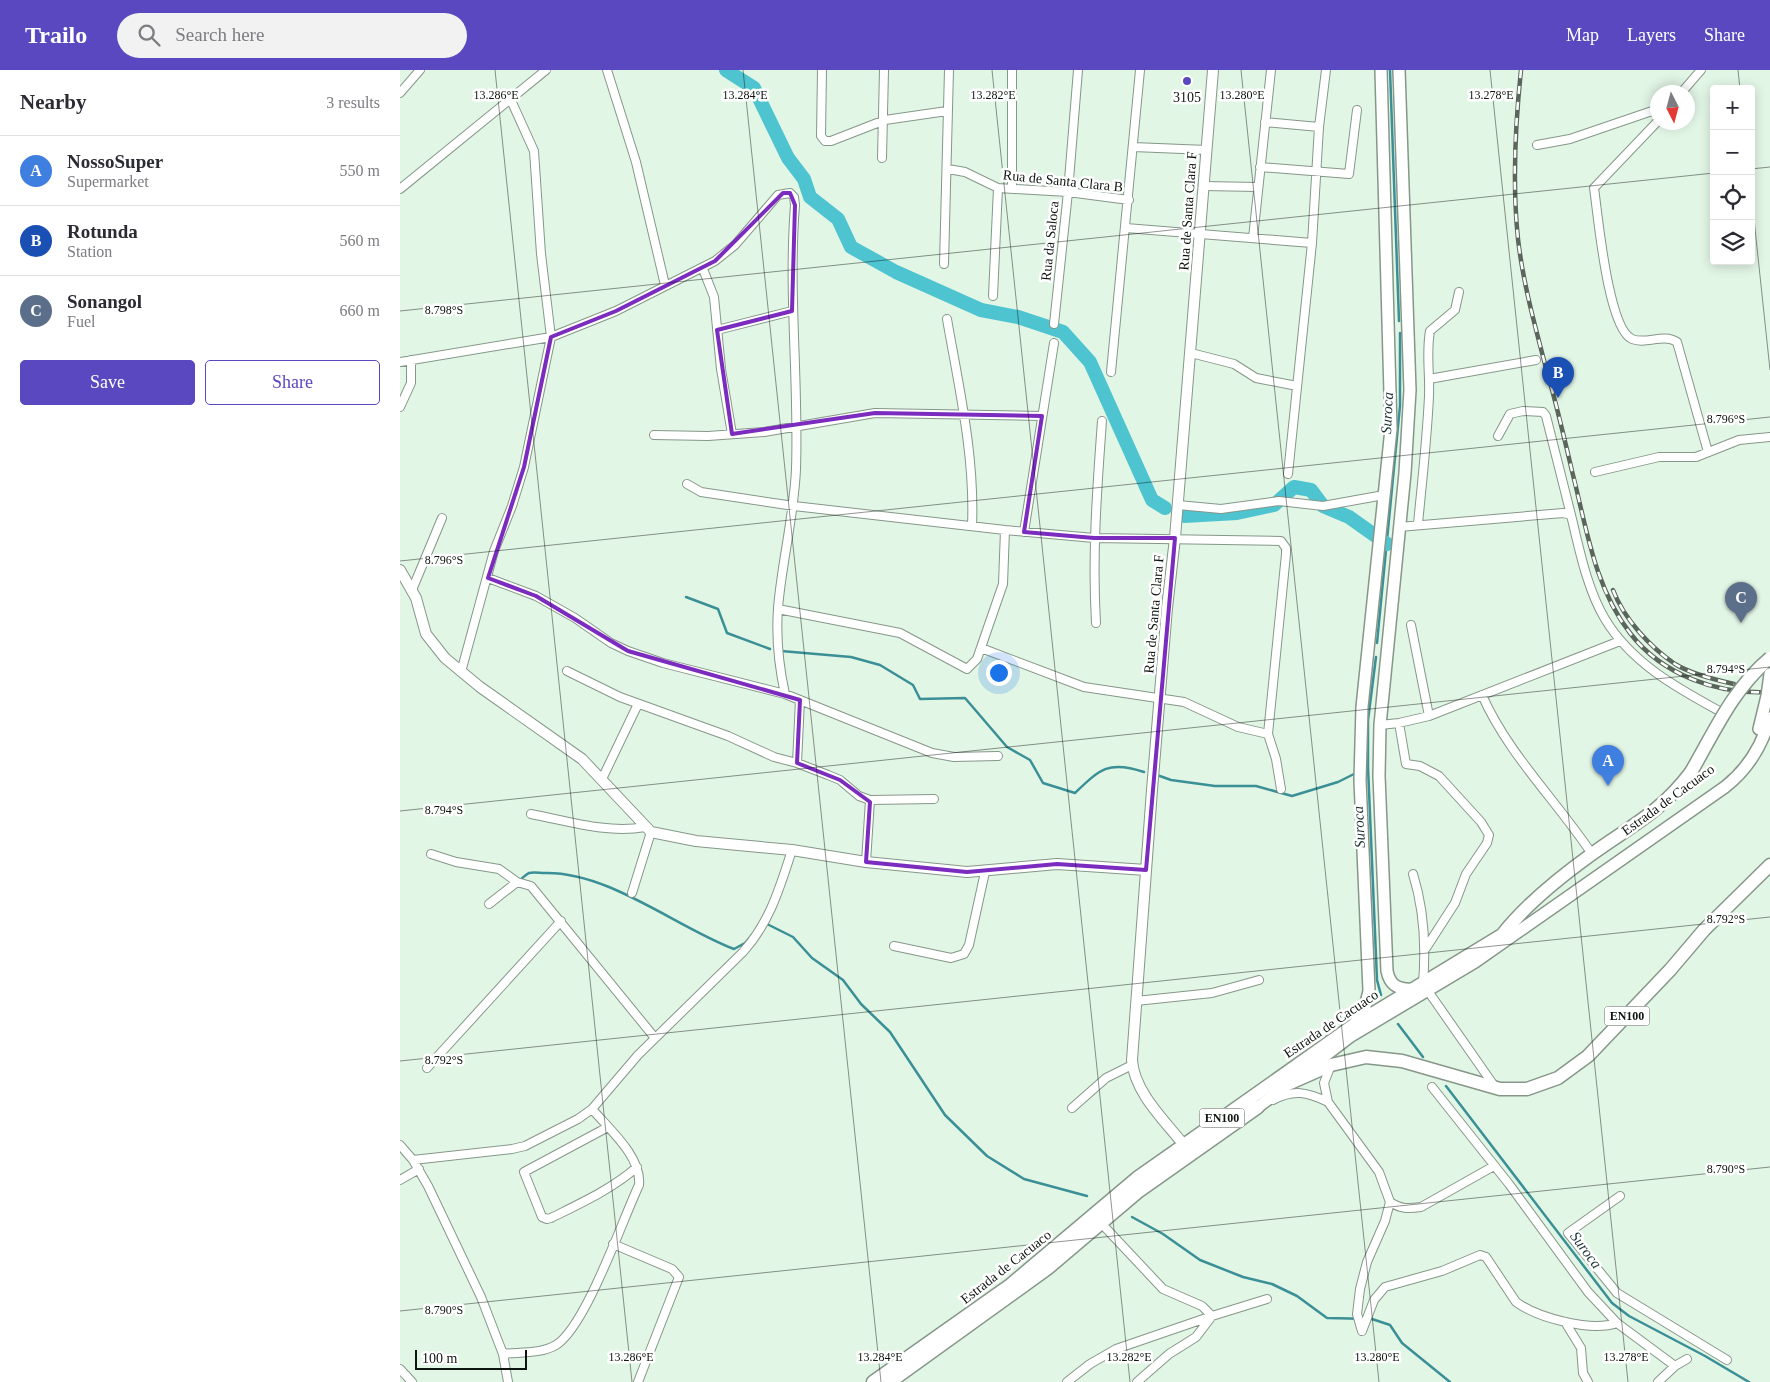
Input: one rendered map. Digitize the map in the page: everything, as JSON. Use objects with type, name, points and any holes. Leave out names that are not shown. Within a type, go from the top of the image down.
[{"type":"main road","points":[[1354,1025],[1366,1007],[1369,991],[1360,756],[1362,707],[1391,429],[1381,70]]},
{"type":"main road","points":[[1399,70],[1402,196],[1409,324],[1409,431],[1380,724],[1379,776],[1387,971],[1391,982],[1397,988],[1421,988]]},
{"type":"main road","points":[[1389,326],[1409,324]]},
{"type":"main road","points":[[1368,648],[1387,650]]},
{"type":"main road","name":"EN100","points":[[1502,936],[1516,917],[1592,854],[1661,806],[1691,772],[1723,713],[1743,684],[1770,658]]},
{"type":"main road","name":"Estrada de Cacuaco","points":[[890,1382],[1005,1301],[1047,1269],[1139,1191],[1258,1107],[1382,1013],[1502,936],[1720,782],[1738,766],[1752,746],[1762,722],[1770,674]]},
{"type":"main road","name":"Estrada de Cacuaco","points":[[1421,988],[1522,930],[1736,778],[1755,754],[1770,718]]},
{"type":"main road","name":"EN100","points":[[1496,1088],[1527,1089],[1546,1084],[1570,1072],[1632,1010],[1704,930],[1770,865]]},
{"type":"main road","name":"Estrada de Cacuaco","points":[[873,1382],[1009,1286],[1130,1184],[1354,1025],[1382,1013]]},
{"type":"main road","name":"Estrada de Cacuaco","points":[[1288,1084],[1331,1065],[1366,1057],[1402,1061],[1496,1088]]},
{"type":"street","points":[[400,93],[420,70]]},
{"type":"street","points":[[400,189],[546,70]]},
{"type":"street","points":[[608,70],[636,162],[665,285]]},
{"type":"street","points":[[822,70],[821,136],[825,142],[831,142],[885,120],[947,111]]},
{"type":"street","points":[[882,158],[885,120],[884,70]]},
{"type":"street","points":[[944,264],[948,169],[947,111],[949,70]]},
{"type":"street","points":[[1012,70],[1012,189]]},
{"type":"street","name":"Rua da Saloca","points":[[1054,324],[1068,192],[1078,70]]},
{"type":"street","points":[[1111,372],[1140,70]]},
{"type":"street","name":"Rua de Santa Clara F","points":[[1184,1145],[1150,1102],[1132,1065],[1167,608],[1176,538],[1183,420],[1191,353],[1213,70]]},
{"type":"street","points":[[1253,238],[1271,70]]},
{"type":"street","points":[[1288,474],[1312,243],[1319,127],[1326,70]]},
{"type":"street","points":[[1688,85],[1701,70]]},
{"type":"street","points":[[462,672],[494,551],[512,506],[524,467],[551,337],[541,254],[534,151],[529,135],[510,98]]},
{"type":"street","points":[[1260,167],[1349,174],[1357,110]]},
{"type":"street","points":[[1537,144],[1570,139],[1650,112]]},
{"type":"street","points":[[1265,122],[1319,127]]},
{"type":"street","points":[[1650,129],[1594,188],[1610,295],[1620,328],[1626,335],[1638,340],[1664,338],[1677,342],[1708,452]]},
{"type":"street","points":[[1133,147],[1207,150]]},
{"type":"street","name":"Rua de Santa Clara B","points":[[948,169],[965,172],[998,188],[1068,192],[1129,200]]},
{"type":"street","points":[[1203,186],[1258,187]]},
{"type":"street","points":[[993,296],[998,188]]},
{"type":"street","points":[[400,362],[551,337],[616,311],[665,285],[703,269],[735,246],[778,195],[790,193],[794,197],[795,205],[792,310],[797,427],[794,506],[778,609],[780,667],[785,694]]},
{"type":"street","points":[[1126,228],[1312,243]]},
{"type":"street","points":[[703,269],[713,291],[732,434]]},
{"type":"street","points":[[1418,524],[1427,434],[1429,379],[1427,365],[1430,331],[1456,310],[1459,292]]},
{"type":"street","points":[[717,330],[792,310]]},
{"type":"street","points":[[947,319],[973,482],[972,526]]},
{"type":"street","points":[[1024,532],[1054,343]]},
{"type":"street","points":[[1191,353],[1234,364],[1256,378],[1296,386]]},
{"type":"street","points":[[400,407],[411,384],[411,360]]},
{"type":"street","points":[[1429,379],[1536,360]]},
{"type":"street","points":[[1498,436],[1510,414],[1523,411],[1543,412],[1546,416],[1570,515],[1591,586],[1604,618],[1620,641],[1650,669],[1723,713]]},
{"type":"street","points":[[654,435],[732,434],[797,427],[875,413],[963,413],[1042,416]]},
{"type":"street","points":[[1096,623],[1093,582],[1094,538],[1102,421]]},
{"type":"street","points":[[1595,472],[1659,457],[1688,458],[1739,440],[1770,437]]},
{"type":"street","points":[[687,484],[701,492],[794,506],[1024,532],[1094,538],[1281,541],[1286,548],[1268,734],[1276,759],[1281,789]]},
{"type":"street","points":[[1178,505],[1221,509],[1279,501],[1323,506],[1384,495]]},
{"type":"street","points":[[1399,527],[1563,513],[1570,515]]},
{"type":"street","points":[[412,590],[442,518]]},
{"type":"street","points":[[778,609],[900,633],[963,668],[971,668],[976,663],[1003,584],[1005,530]]},
{"type":"street","points":[[400,570],[412,590],[430,640],[462,672],[582,759],[648,829]]},
{"type":"street","points":[[488,578],[536,596],[628,652],[664,664],[785,694],[932,753],[954,757],[998,756]]},
{"type":"street","points":[[1411,625],[1429,716]]},
{"type":"street","points":[[1380,724],[1399,723],[1429,716],[1620,641]]},
{"type":"street","points":[[981,648],[1084,687],[1184,702],[1238,727],[1268,734]]},
{"type":"street","points":[[567,671],[638,704],[728,736],[774,757],[797,762],[834,777],[859,796],[870,800],[934,799]]},
{"type":"street","points":[[1482,695],[1490,714],[1516,754],[1592,854]]},
{"type":"street","points":[[797,762],[800,700]]},
{"type":"street","points":[[602,779],[638,704]]},
{"type":"street","points":[[1399,723],[1406,764],[1420,766],[1438,776],[1481,822],[1488,835],[1487,843],[1466,874],[1455,903],[1426,948]]},
{"type":"street","points":[[866,862],[870,800]]},
{"type":"street","points":[[531,814],[611,829],[648,829],[696,841],[792,850],[866,862],[985,872],[1057,864],[1146,870]]},
{"type":"street","points":[[632,893],[648,829]]},
{"type":"street","points":[[413,1160],[512,1150],[549,1134],[592,1109],[613,1082],[743,952],[758,934],[778,895],[792,850]]},
{"type":"street","points":[[430,854],[456,862],[499,869],[517,882],[531,886],[655,1038]]},
{"type":"street","points":[[894,946],[951,958],[964,954],[969,945],[985,872]]},
{"type":"street","points":[[1413,874],[1417,887],[1426,948],[1421,988],[1496,1088]]},
{"type":"street","points":[[489,904],[517,882]]},
{"type":"street","points":[[427,1068],[561,921]]},
{"type":"street","points":[[1136,1001],[1212,993],[1259,980]]},
{"type":"street","points":[[1072,1108],[1106,1078],[1132,1065]]},
{"type":"street","points":[[1331,1065],[1324,1083],[1328,1102],[1379,1172],[1390,1202],[1385,1221],[1367,1262],[1360,1289],[1358,1314],[1362,1331],[1374,1300],[1385,1287],[1442,1271],[1480,1254],[1486,1257],[1516,1302],[1532,1311],[1565,1322],[1601,1326],[1617,1322]]},
{"type":"street","points":[[1432,1087],[1535,1218],[1588,1292],[1617,1322],[1675,1366]]},
{"type":"street","points":[[1258,1107],[1285,1094],[1295,1092],[1311,1094],[1328,1102]]},
{"type":"street","points":[[503,1354],[545,1349],[562,1340],[585,1306],[639,1185],[637,1167],[608,1127],[592,1109]]},
{"type":"street","points":[[608,1127],[524,1172],[542,1216],[547,1219],[551,1218],[598,1194],[622,1180],[637,1167]]},
{"type":"street","points":[[400,1145],[419,1169],[478,1290],[503,1354],[508,1382]]},
{"type":"street","points":[[1390,1202],[1399,1208],[1421,1207],[1494,1166]]},
{"type":"street","points":[[400,1180],[419,1169]]},
{"type":"street","points":[[1620,1196],[1568,1233],[1617,1293],[1727,1360]]},
{"type":"street","points":[[1101,1223],[1163,1289],[1202,1306],[1212,1316]]},
{"type":"street","points":[[613,1244],[672,1269],[679,1277],[638,1382]]},
{"type":"street","points":[[1067,1382],[1090,1364],[1116,1349],[1267,1299]]},
{"type":"street","points":[[1137,1382],[1169,1354],[1196,1337],[1212,1316]]},
{"type":"street","points":[[1565,1322],[1581,1348],[1583,1373],[1588,1382]]},
{"type":"street","points":[[1658,1382],[1675,1366],[1687,1359]]},
{"type":"street","points":[[400,1368],[412,1382]]},
{"type":"highlighted area","points":[[783,193],[790,193],[795,205],[792,311],[717,330],[732,434],[875,413],[1042,416],[1024,532],[1094,538],[1175,538],[1146,870],[1057,864],[967,872],[866,862],[870,802],[840,780],[797,763],[800,700],[628,651],[536,596],[488,578],[524,467],[551,337],[616,311],[715,261]]},
{"type":"waterway","points":[[726,70],[754,88],[788,158],[804,179],[810,197],[838,219],[851,247],[896,272],[981,310],[1018,317],[1063,332],[1090,362],[1152,500],[1165,508]]},
{"type":"waterway","name":"Suroca","points":[[1390,70],[1399,321]]},
{"type":"waterway","name":"Suroca","points":[[1377,643],[1400,406],[1400,333]]},
{"type":"waterway","points":[[1184,516],[1237,513],[1274,505],[1294,487],[1311,490],[1323,506],[1349,517],[1387,544]]},
{"type":"waterway","points":[[686,597],[718,609],[727,633],[770,649]]},
{"type":"waterway","points":[[781,651],[851,657],[880,665],[913,685],[920,699],[965,698],[1007,747],[1030,760],[1043,783],[1075,793],[1091,778],[1106,769],[1122,767],[1144,772]]},
{"type":"waterway","name":"Suroca","points":[[1376,657],[1368,720],[1368,767],[1377,980],[1381,995]]},
{"type":"waterway","points":[[1157,775],[1171,780],[1215,786],[1256,786],[1292,796],[1338,782],[1356,773]]},
{"type":"waterway","points":[[520,880],[528,874],[534,873],[568,875],[593,881],[617,890],[734,949],[745,943],[759,927]]},
{"type":"waterway","points":[[765,923],[793,937],[812,958],[843,980],[861,1004],[890,1032],[945,1115],[987,1156],[1024,1179],[1087,1196]]},
{"type":"waterway","name":"Suroca","points":[[1398,1024],[1423,1057]]},
{"type":"waterway","name":"Suroca","points":[[1446,1086],[1612,1303],[1629,1316],[1705,1356],[1749,1382]]},
{"type":"waterway","points":[[1132,1217],[1163,1234],[1200,1260],[1243,1277],[1272,1284],[1297,1296],[1327,1318],[1372,1319],[1390,1325],[1402,1343],[1450,1382]]},
{"type":"railway","points":[[1521,70],[1517,112],[1515,176],[1516,218],[1520,255],[1526,288],[1587,534],[1608,596],[1630,633],[1643,648],[1675,671],[1711,686],[1750,692],[1770,692]]},
{"type":"railway","points":[[1613,590],[1624,611],[1639,632],[1675,664],[1688,671],[1734,684]]},
{"type":"place","name":"3105","points":[[1187,81]]},
{"type":"place","name":"Rotunda","points":[[1558,398]]},
{"type":"place","name":"Sonangol","points":[[1741,623]]},
{"type":"place","name":"NossoSuper","points":[[1608,786]]}]
